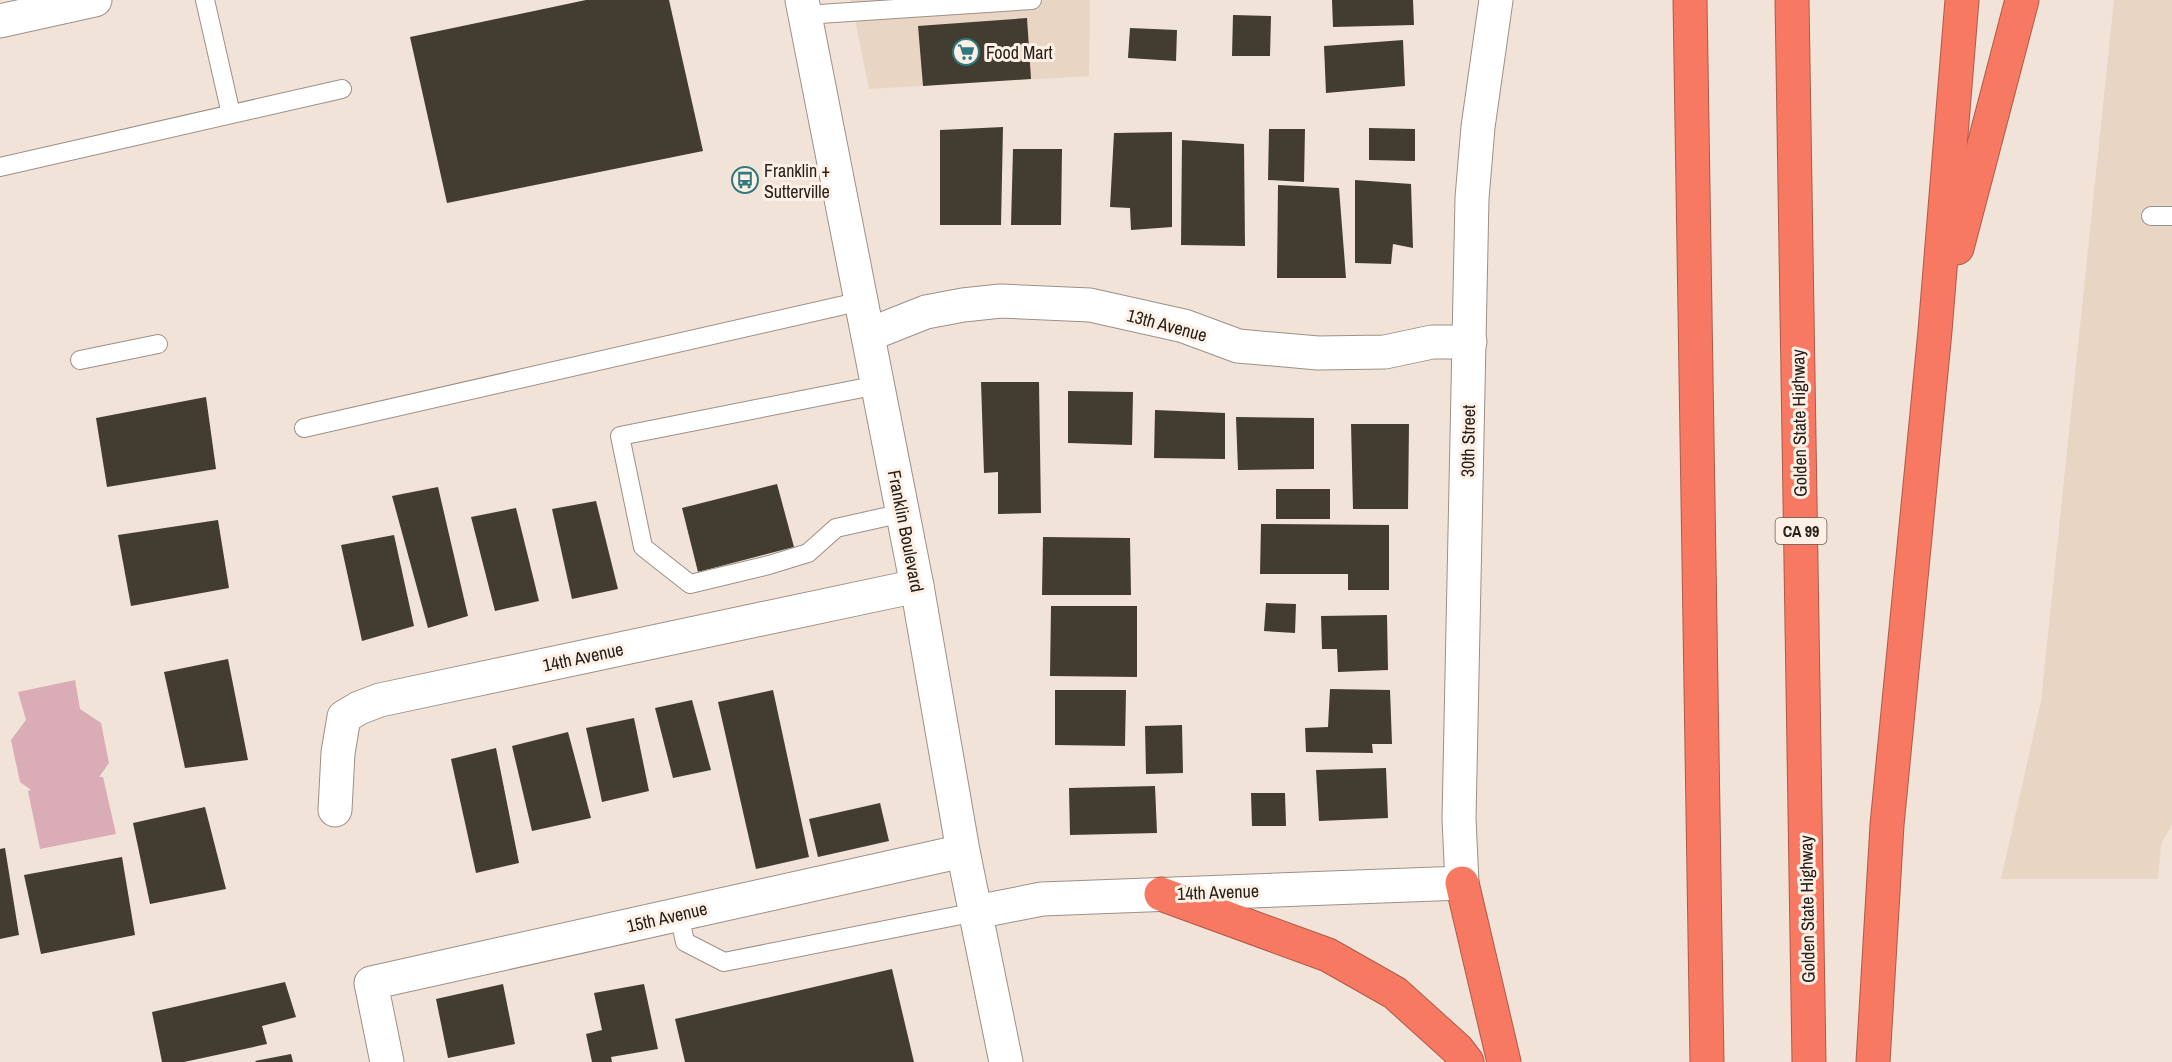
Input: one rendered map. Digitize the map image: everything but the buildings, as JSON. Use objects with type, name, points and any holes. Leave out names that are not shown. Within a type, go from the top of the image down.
[{"type":"highway","points":[[1690,0],[1707,1062]]},
{"type":"highway","name":"Golden State Highway","points":[[1792,0],[1809,1062]]},
{"type":"highway","points":[[1873,1062],[1887,825],[1935,331],[1962,0]]},
{"type":"highway","points":[[1935,331],[2022,0]]},
{"type":"highway","points":[[1462,883],[1504,1062]]},
{"type":"highway","points":[[1161,894],[1338,960],[1395,993],[1457,1049],[1467,1062]]},
{"type":"main road","points":[[0,21],[95,0]]},
{"type":"main road","name":"30th Street","points":[[1462,883],[1459,819],[1472,198],[1478,128],[1496,0]]},
{"type":"main road","name":"Franklin Boulevard","points":[[803,7],[903,513],[963,850],[1006,1062]]},
{"type":"main road","name":"13th Avenue","points":[[868,336],[926,312],[1000,301],[1090,305],[1185,326],[1238,346],[1249,347],[1318,353],[1385,352],[1431,342],[1470,342]]},
{"type":"main road","name":"14th Avenue","points":[[335,810],[338,753],[344,717],[359,708],[404,695],[917,586]]},
{"type":"main road","name":"15th Avenue","points":[[387,1062],[372,983],[963,850]]},
{"type":"main road","name":"14th Avenue","points":[[976,912],[1042,899],[1462,883]]},
{"type":"lane","points":[[205,0],[231,114]]},
{"type":"lane","points":[[803,7],[1032,0]]},
{"type":"lane","points":[[0,167],[342,89]]},
{"type":"lane","points":[[2151,216],[2172,216]]},
{"type":"lane","points":[[303,428],[862,301]]},
{"type":"lane","points":[[80,360],[158,344]]},
{"type":"lane","points":[[878,385],[621,436],[644,547],[690,584],[808,553],[836,528],[903,513]]},
{"type":"lane","points":[[679,914],[685,942],[724,962],[976,912]]},
{"type":"shaded area","points":[[851,0],[1090,0],[1089,76],[869,89]]},
{"type":"shaded area","points":[[2114,0],[2172,0],[2172,825],[2161,844],[2158,879],[2001,879],[2041,701]]},
{"type":"shaded area","points":[[75,680],[80,709],[101,723],[109,763],[99,777],[103,777],[116,834],[40,849],[28,791],[31,790],[20,782],[11,740],[26,720],[18,692]]},
{"type":"place","name":"Food Mart","points":[[966,52]]},
{"type":"place","name":"Franklin + Sutterville","points":[[745,180]]}]
